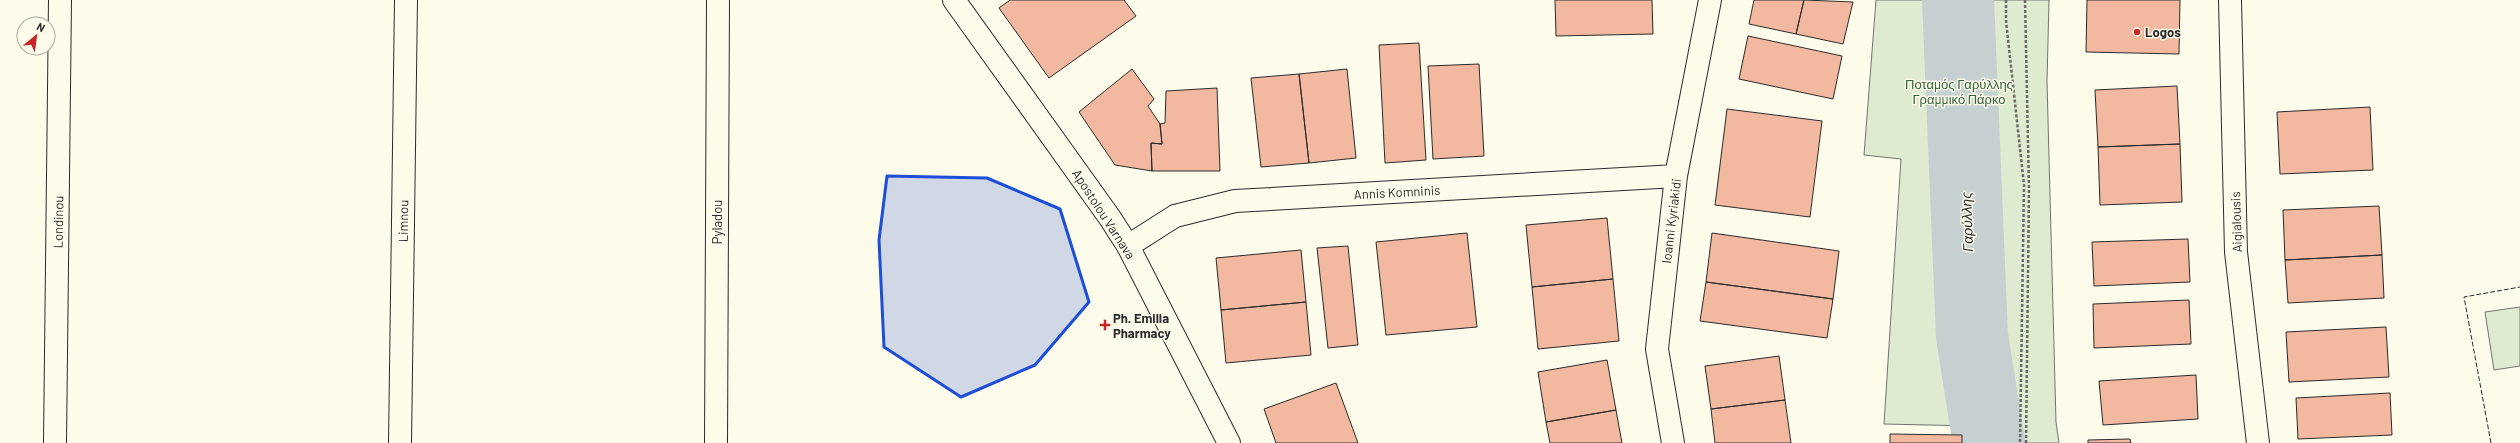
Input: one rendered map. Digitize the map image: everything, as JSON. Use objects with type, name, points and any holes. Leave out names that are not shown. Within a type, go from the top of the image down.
[{"type":"street","name":"Londinou","points":[[55,443],[60,0]]},
{"type":"street","name":"Limnou","points":[[400,443],[406,0]]},
{"type":"street","name":"Pyladou","points":[[716,443],[718,0]]},
{"type":"street","name":"Apostolou Varnava","points":[[954,0],[1110,218],[1128,246],[1229,443]]},
{"type":"street","name":"Ioanni Kyriakidi","points":[[1673,443],[1657,349],[1676,176],[1710,0]]},
{"type":"street","name":"Aigialousis","points":[[2230,0],[2236,252],[2258,443]]},
{"type":"street","name":"Annis Komninis","points":[[1128,246],[1175,216],[1235,201],[1676,176]]},
{"type":"path","points":[[2006,0],[2006,21],[2024,185],[2020,443]]},
{"type":"path","points":[[2025,0],[2030,190],[2026,443]]},
{"type":"highlighted area","points":[[887,176],[987,178],[1060,209],[1089,302],[1035,365],[961,397],[884,347],[879,240]]},
{"type":"green space","name":"Ποταμός Γαρύλλης Γραμμικό Πάρκο","points":[[1876,0],[2049,0],[2047,82],[2056,422],[2059,443],[1973,443],[1973,426],[1884,424],[1901,159],[1864,155]]},
{"type":"green space","points":[[2520,307],[2520,366],[2494,370],[2485,312]]},
{"type":"building","points":[[1010,0],[1124,0],[1136,16],[1049,78],[999,8]]},
{"type":"building","points":[[1555,0],[1652,0],[1653,34],[1556,36]]},
{"type":"building","points":[[1754,0],[1804,0],[1796,34],[1749,24]]},
{"type":"building","points":[[1804,0],[1853,2],[1843,44],[1796,34]]},
{"type":"building","points":[[2087,0],[2180,0],[2179,54],[2086,52]]},
{"type":"building","points":[[1748,36],[1842,56],[1833,99],[1739,79]]},
{"type":"building","points":[[1419,43],[1426,160],[1385,163],[1379,45]]},
{"type":"building","points":[[1479,64],[1484,156],[1433,159],[1428,66]]},
{"type":"building","points":[[1132,69],[1154,99],[1148,106],[1160,124],[1162,144],[1151,143],[1152,171],[1115,165],[1079,112]]},
{"type":"building","points":[[1347,69],[1356,158],[1309,163],[1299,74]]},
{"type":"building","points":[[1299,74],[1309,163],[1261,167],[1251,78]]},
{"type":"building","points":[[2177,86],[2180,144],[2098,147],[2095,90]]},
{"type":"building","points":[[1217,88],[1220,171],[1152,171],[1151,143],[1162,144],[1160,124],[1165,123],[1166,91]]},
{"type":"building","points":[[2370,107],[2373,170],[2280,174],[2277,112]]},
{"type":"building","points":[[1727,109],[1822,121],[1810,217],[1715,205]]},
{"type":"building","points":[[2180,144],[2182,202],[2100,205],[2098,147]]},
{"type":"building","points":[[2379,206],[2382,255],[2285,260],[2283,210]]},
{"type":"building","points":[[1607,218],[1613,279],[1532,287],[1526,225]]},
{"type":"building","points":[[1467,233],[1477,327],[1386,335],[1376,242]]},
{"type":"building","points":[[1712,233],[1839,251],[1833,299],[1706,282]]},
{"type":"building","points":[[2188,239],[2190,282],[2094,286],[2092,242]]},
{"type":"building","points":[[1348,246],[1358,345],[1328,348],[1317,248]]},
{"type":"building","points":[[1301,250],[1306,302],[1221,310],[1216,258]]},
{"type":"building","points":[[2382,255],[2384,298],[2288,303],[2285,260]]},
{"type":"building","points":[[1613,279],[1619,341],[1538,349],[1532,287]]},
{"type":"building","points":[[1706,282],[1833,299],[1827,338],[1700,321]]},
{"type":"building","points":[[2189,300],[2191,344],[2094,348],[2093,304]]},
{"type":"building","points":[[1306,302],[1311,355],[1226,363],[1221,310]]},
{"type":"building","points":[[2386,327],[2389,377],[2289,382],[2286,332]]},
{"type":"building","points":[[1779,356],[1785,400],[1711,409],[1705,366]]},
{"type":"building","points":[[1607,360],[1616,410],[1546,422],[1538,372]]},
{"type":"building","points":[[2196,375],[2198,419],[2103,425],[2099,381]]},
{"type":"building","points":[[1336,383],[1358,443],[1276,443],[1264,409]]},
{"type":"building","points":[[2390,393],[2392,435],[2298,439],[2296,398]]},
{"type":"building","points":[[1785,400],[1791,443],[1715,443],[1711,409]]},
{"type":"building","points":[[1616,410],[1622,443],[1550,443],[1546,422]]},
{"type":"building","points":[[1890,434],[1962,435],[1962,443],[1890,443]]},
{"type":"building","points":[[2130,439],[2131,443],[2088,443],[2088,440]]},
{"type":"waterway","name":"Γαρύλλης","points":[[1958,0],[1972,336],[1989,443]]},
{"type":"fence","points":[[2491,443],[2464,297],[2520,287]]},
{"type":"place","name":"Logos","points":[[2137,32]]},
{"type":"place","name":"Ph. Emilia Pharmacy","points":[[1105,325]]}]
